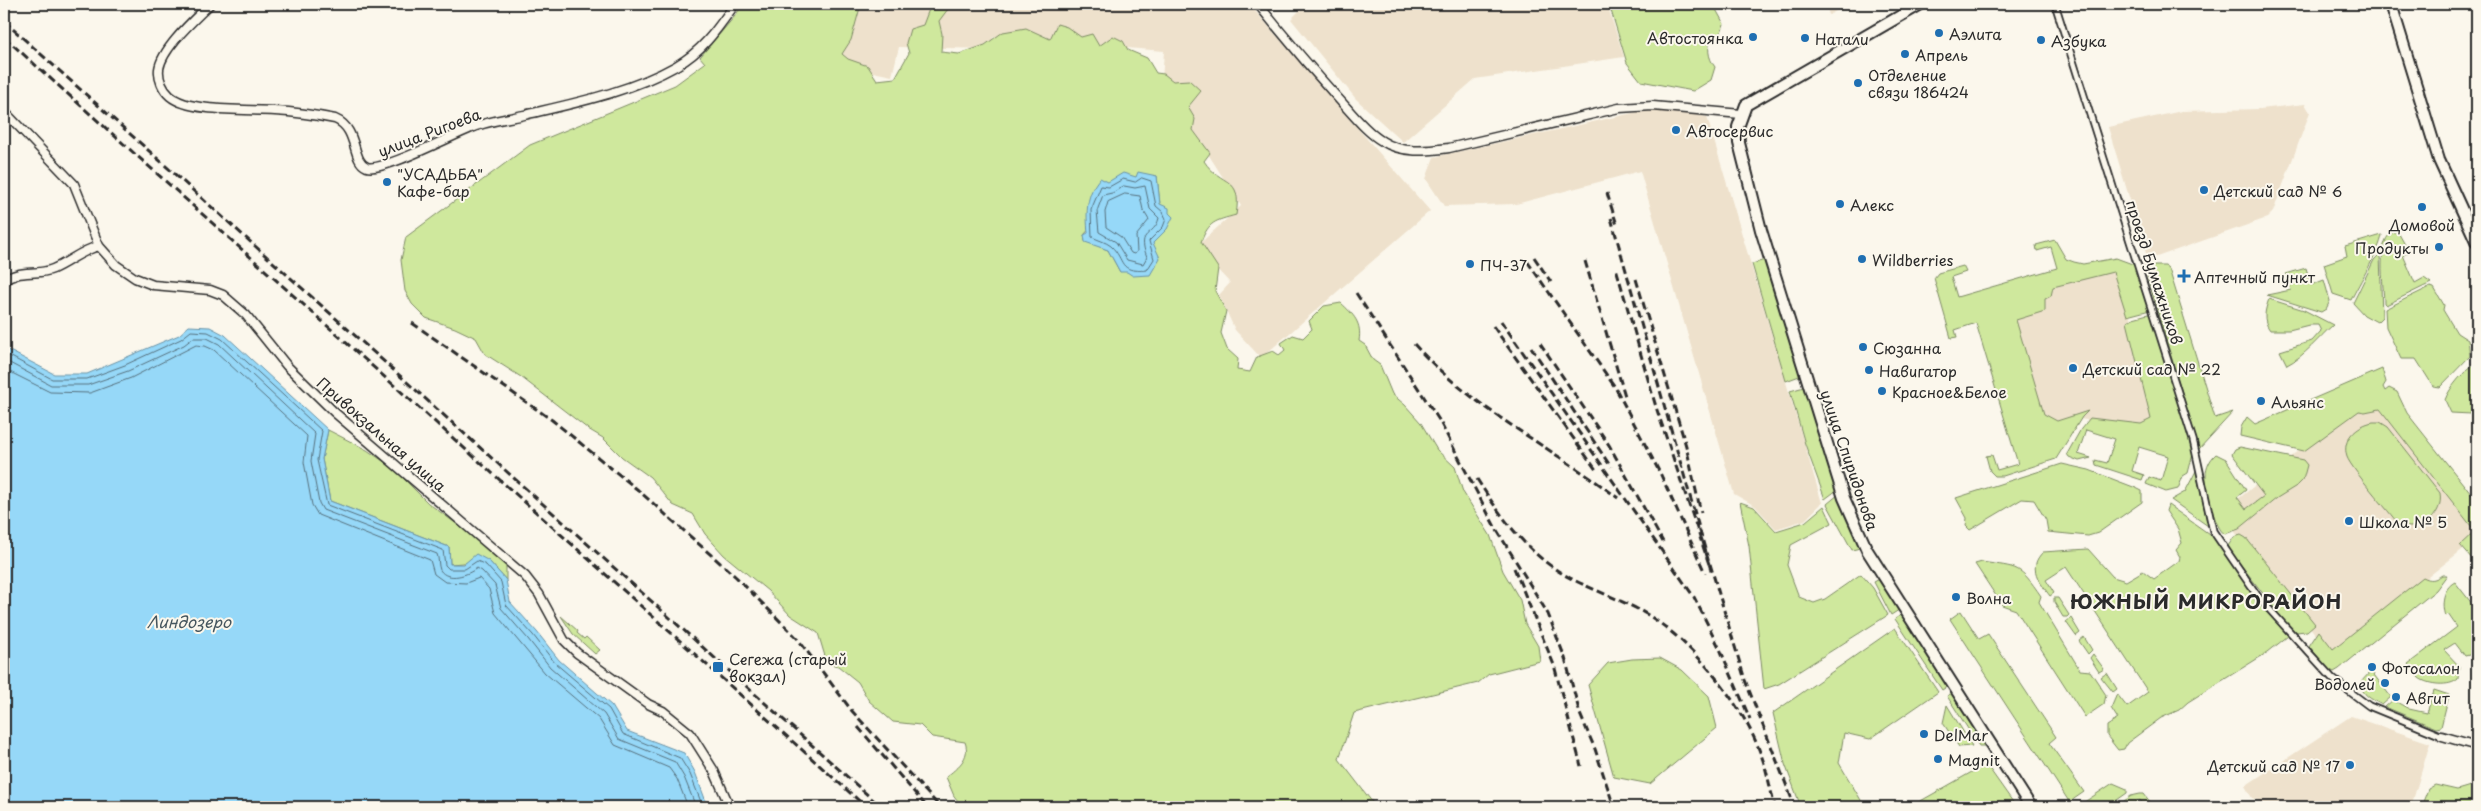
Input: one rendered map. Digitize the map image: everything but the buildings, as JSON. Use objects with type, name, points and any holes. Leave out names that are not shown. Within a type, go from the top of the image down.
[{"type":"street","name":"улица Ригоева","points":[[210,4],[165,53],[159,69],[160,84],[171,97],[186,103],[214,108],[275,111],[335,119],[343,122],[349,129],[360,162],[374,168],[400,159],[472,127],[610,93],[652,79],[694,56],[709,40],[735,4]]},
{"type":"street","points":[[1258,4],[1323,83],[1381,141],[1396,147],[1422,151],[1449,148],[1619,108],[1653,106],[1741,114],[1746,105],[1757,97],[1921,4]]},
{"type":"street","name":"проезд Бумажников","points":[[2055,4],[2193,440],[2213,531],[2259,598],[2333,679],[2369,706],[2442,736],[2477,746]]},
{"type":"street","points":[[2391,4],[2439,160],[2477,242]]},
{"type":"street","name":"Привокзальная улица","points":[[4,111],[74,184],[100,246],[116,265],[135,278],[153,285],[210,290],[223,295],[246,315],[287,366],[334,412],[525,576],[539,594],[564,640],[577,653],[648,704],[663,711],[690,734],[714,772],[730,807]]},
{"type":"street","name":"улица Спиридонова","points":[[1741,114],[1738,127],[1739,143],[1761,230],[1812,401],[1844,498],[1867,550],[2032,807]]},
{"type":"street","points":[[4,281],[15,274],[52,269],[88,249],[100,246]]},
{"type":"shaded area","points":[[851,4],[1249,4],[1430,211],[1261,358],[1235,330],[1219,295],[1230,283],[1196,247],[1241,206],[1162,81],[1164,51],[993,37],[992,49],[899,47],[892,76],[839,65]]},
{"type":"shaded area","points":[[1306,4],[1416,4],[1422,9],[1429,4],[1607,4],[1624,57],[1475,79],[1403,142],[1356,99],[1291,19]]},
{"type":"shaded area","points":[[1826,4],[1848,4],[1829,15]]},
{"type":"shaded area","name":"Детский сад № 6","points":[[2305,104],[2310,112],[2273,212],[2267,218],[2148,260],[2108,127],[2182,111],[2260,109]]},
{"type":"shaded area","points":[[1642,111],[1675,111],[1707,117],[1822,503],[1805,520],[1776,529],[1755,506],[1734,494],[1640,171],[1516,204],[1444,206],[1426,179],[1434,157]]},
{"type":"shaded area","name":"Детский сад № 22","points":[[2116,261],[2156,421],[2141,429],[2080,419],[2059,450],[1985,305]]},
{"type":"shaded area","name":"Школа № 5","points":[[2371,394],[2477,528],[2477,538],[2331,654],[2220,513]]},
{"type":"shaded area","name":"Детский сад № 17","points":[[2351,716],[2430,743],[2411,807],[2264,807],[2261,802],[2252,798],[2245,786]]},
{"type":"green space","points":[[743,4],[861,4],[851,40],[842,54],[848,59],[868,66],[877,80],[895,78],[909,53],[906,43],[910,29],[923,25],[931,4],[951,5],[939,21],[942,34],[941,52],[959,54],[985,45],[1003,32],[1026,28],[1050,39],[1057,24],[1067,27],[1081,37],[1092,34],[1099,46],[1113,36],[1123,41],[1128,50],[1147,58],[1156,73],[1164,74],[1173,81],[1189,80],[1201,91],[1188,107],[1195,119],[1193,130],[1210,153],[1204,161],[1217,175],[1233,187],[1236,193],[1236,215],[1210,226],[1201,242],[1218,268],[1215,291],[1226,311],[1221,333],[1227,349],[1238,359],[1237,370],[1250,372],[1257,357],[1273,351],[1279,355],[1285,350],[1281,343],[1293,335],[1303,338],[1312,329],[1309,321],[1324,306],[1341,303],[1346,307],[1358,324],[1359,341],[1365,345],[1373,360],[1380,365],[1392,394],[1421,423],[1437,450],[1455,467],[1463,492],[1490,535],[1503,571],[1520,600],[1525,624],[1538,646],[1540,661],[1489,674],[1478,683],[1354,713],[1339,759],[1376,807],[963,807],[954,796],[946,777],[965,758],[965,742],[932,737],[920,725],[893,722],[869,701],[858,682],[838,666],[827,663],[818,633],[790,615],[768,591],[724,555],[705,534],[693,514],[673,505],[650,477],[622,457],[603,438],[588,429],[521,377],[485,354],[476,338],[426,318],[412,304],[405,291],[401,260],[406,237],[530,145],[675,85],[705,63],[700,57]],"holes":[[[1157,176],[1160,205],[1169,213],[1167,229],[1120,272],[1108,250],[1085,241],[1084,235],[1136,177]]]},
{"type":"green space","points":[[1609,4],[1713,4],[1724,24],[1720,35],[1713,36],[1709,44],[1709,56],[1715,67],[1711,80],[1693,91],[1641,81],[1627,63]]},
{"type":"green space","points":[[2395,232],[2399,234],[2409,252],[2403,255],[2415,283],[2424,278],[2431,283],[2386,305],[2384,303],[2382,275],[2383,252],[2389,235]]},
{"type":"green space","points":[[2382,235],[2373,258],[2351,300],[2333,294],[2324,264],[2347,256],[2345,246]]},
{"type":"green space","points":[[2055,240],[2066,259],[2074,262],[2083,264],[2116,258],[2135,265],[2150,310],[2127,316],[2113,272],[2053,287],[2051,296],[2045,299],[2045,311],[2016,320],[2044,414],[2057,421],[2088,411],[2082,417],[2056,459],[2003,476],[1995,476],[1990,471],[1986,456],[1992,455],[1997,470],[2018,464],[1976,323],[1955,330],[1957,337],[1951,338],[1934,278],[1938,273],[1963,266],[1966,272],[1951,277],[1957,297],[2057,268],[2051,247],[2037,251],[2036,245]]},
{"type":"green space","points":[[2380,254],[2382,317],[2377,322],[2364,315],[2353,303],[2374,260]]},
{"type":"green space","points":[[1768,259],[1802,375],[1786,381],[1752,264]]},
{"type":"green space","points":[[2144,266],[2165,266],[2169,269],[2215,418],[2233,412],[2199,449]]},
{"type":"green space","points":[[2306,268],[2311,285],[2324,280],[2330,301],[2326,309],[2321,312],[2267,295],[2291,290],[2286,274]]},
{"type":"green space","points":[[2430,287],[2434,288],[2444,305],[2443,310],[2457,333],[2468,340],[2470,356],[2440,387],[2433,386],[2416,359],[2401,359],[2386,327],[2385,309]]},
{"type":"green space","points":[[2269,299],[2304,310],[2333,325],[2306,352],[2287,365],[2280,351],[2312,341],[2321,331],[2318,325],[2309,325],[2289,330],[2270,330],[2265,319],[2265,311]]},
{"type":"green space","points":[[2151,315],[2167,362],[2193,454],[2188,473],[2183,476],[2178,489],[2166,492],[2146,484],[2149,477],[2161,481],[2168,456],[2139,447],[2132,471],[2144,475],[2142,480],[2096,465],[2095,460],[2107,463],[2115,439],[2086,430],[2078,454],[2091,458],[2079,461],[2069,457],[2067,454],[2081,429],[2090,418],[2141,424],[2151,419],[2127,322],[2133,318]]},
{"type":"green space","points":[[2477,363],[2477,422],[2471,414],[2451,413],[2445,400],[2458,379]]},
{"type":"green space","points":[[2382,369],[2386,382],[2383,387],[2385,391],[2389,388],[2397,392],[2407,413],[2475,499],[2477,498],[2477,560],[2473,560],[2460,545],[2475,531],[2380,409],[2365,412],[2359,411],[2304,451],[2240,436],[2241,427],[2247,417],[2255,424]]},
{"type":"green space","points":[[1804,387],[1837,490],[1825,499],[1805,444],[1790,391]]},
{"type":"green space","points":[[2380,422],[2388,427],[2440,493],[2438,509],[2429,521],[2415,527],[2399,525],[2350,463],[2346,450],[2348,439],[2361,426]]},
{"type":"green space","points":[[328,430],[367,450],[392,467],[428,503],[506,560],[506,580],[489,561],[450,564],[449,547],[330,501],[322,459]]},
{"type":"green space","points":[[2240,447],[2303,460],[2307,465],[2303,480],[2298,485],[2277,498],[2239,529],[2225,534],[2221,531],[2214,517],[2206,481],[2207,469],[2210,461],[2216,454],[2226,459],[2246,490],[2237,497],[2246,509],[2264,496],[2232,454],[2235,449]]},
{"type":"green space","points":[[2062,464],[2089,470],[2136,488],[2142,491],[2142,502],[2098,533],[2088,536],[2048,532],[2046,520],[2034,500],[2022,499],[1970,530],[1966,526],[1967,518],[1956,498]]},
{"type":"green space","points":[[2196,471],[2208,526],[2171,500],[2185,492]]},
{"type":"green space","points":[[1839,494],[1863,544],[1860,548],[1852,550],[1827,504]]},
{"type":"green space","points":[[1740,502],[1754,507],[1776,531],[1805,522],[1824,506],[1832,523],[1791,545],[1787,565],[1799,597],[1814,603],[1825,599],[1861,574],[1873,588],[1888,615],[1779,684],[1764,689],[1749,546]]},
{"type":"green space","points":[[2168,505],[2212,536],[2256,600],[2288,636],[2268,652],[2188,702],[2179,710],[2161,718],[2127,743],[2124,749],[2118,750],[2107,736],[2107,726],[2118,719],[2111,708],[2117,694],[2127,707],[2148,692],[2066,567],[2046,580],[2054,593],[2050,596],[2036,574],[2036,564],[2043,552],[2088,549],[2113,577],[2126,581],[2143,571],[2154,579],[2179,561],[2180,557],[2176,550],[2182,543],[2178,529],[2166,511]]},
{"type":"green space","points":[[2241,535],[2246,538],[2315,624],[2307,631],[2295,632],[2288,626],[2231,552],[2228,546],[2234,537]]},
{"type":"green space","points":[[1982,562],[2017,569],[2028,578],[2041,596],[2039,602],[2080,670],[2090,671],[2106,695],[2104,704],[2085,717],[2016,610],[2002,605],[1975,564]]},
{"type":"green space","points":[[2447,575],[2436,590],[2334,672],[2328,669],[2309,646],[2319,631],[2333,649],[2423,577],[2433,579]]},
{"type":"green space","points":[[1885,576],[1905,606],[1891,615],[1874,582]]},
{"type":"green space","points":[[2455,582],[2477,610],[2477,653],[2465,656],[2455,643],[2444,650],[2459,666],[2458,679],[2445,684],[2428,682],[2419,678],[2408,664],[2457,627],[2448,614],[2445,616],[2443,606],[2448,588]]},
{"type":"green space","points":[[2054,598],[2058,598],[2069,615],[2067,617],[2063,617],[2054,602]]},
{"type":"green space","points":[[1907,611],[1954,682],[1942,690],[1895,619]]},
{"type":"green space","points":[[1961,611],[1979,639],[1988,634],[2056,737],[2049,743],[2084,792],[2071,801],[2068,800],[1950,619]]},
{"type":"green space","points":[[561,616],[578,631],[577,633],[584,639],[586,637],[600,650],[595,654],[573,634]]},
{"type":"green space","points":[[2071,618],[2080,633],[2076,636],[2066,622]]},
{"type":"green space","points":[[1895,628],[1938,692],[1870,739],[1844,733],[1839,763],[1865,807],[1801,807],[1785,764],[1773,713]]},
{"type":"green space","points":[[2084,637],[2092,650],[2088,654],[2079,641]]},
{"type":"green space","points":[[2093,654],[2104,669],[2099,672],[2090,658]]},
{"type":"green space","points":[[1660,658],[1682,670],[1709,696],[1717,728],[1650,784],[1614,777],[1588,685],[1608,663],[1632,659]]},
{"type":"green space","points":[[2371,671],[2391,697],[2382,705],[2368,696],[2361,687],[2360,683]]},
{"type":"green space","points":[[2107,673],[2117,689],[2113,692],[2101,677]]},
{"type":"green space","points":[[1961,687],[1996,741],[1989,746],[1979,746],[1947,696]]},
{"type":"green space","points":[[2434,690],[2449,695],[2441,727],[2436,728],[2385,707],[2393,700],[2409,709],[2427,713]]},
{"type":"green space","points":[[1947,705],[1972,746],[1959,747],[1943,723]]},
{"type":"green space","points":[[1986,764],[2015,805],[2012,807],[1910,807]]},
{"type":"green space","points":[[2113,783],[2127,789],[2127,793],[2107,807],[2077,807]]},
{"type":"green space","points":[[2477,784],[2477,807],[2441,807],[2432,804],[2430,807],[2421,807],[2428,789],[2435,785],[2457,790]]},
{"type":"green space","points":[[2144,794],[2154,807],[2145,807],[2140,800],[2130,807],[2116,807],[2131,796]]},
{"type":"water","points":[[1138,172],[1157,176],[1160,204],[1169,208],[1169,213],[1173,217],[1167,229],[1153,243],[1160,258],[1150,275],[1133,276],[1127,272],[1120,272],[1108,250],[1085,242],[1084,235],[1088,233],[1088,204],[1092,190],[1100,178],[1108,182],[1123,173],[1136,177]]},
{"type":"water","name":"Линдозеро","points":[[189,326],[210,327],[225,335],[328,430],[322,459],[330,501],[449,547],[450,564],[464,564],[476,554],[489,561],[506,580],[510,602],[559,660],[612,706],[627,731],[684,753],[695,772],[708,807],[4,807],[4,348],[54,374],[87,374],[179,335]]},
{"type":"railway","points":[[4,21],[881,807]]},
{"type":"railway","points":[[4,37],[866,807]]},
{"type":"railway","points":[[1607,193],[1617,225]]},
{"type":"railway","points":[[1611,218],[1711,570],[1656,407],[1616,268]]},
{"type":"railway","points":[[1534,257],[1551,282]]},
{"type":"railway","points":[[1527,261],[1615,387],[1661,475],[1705,573]]},
{"type":"railway","points":[[1585,261],[1625,396]]},
{"type":"railway","points":[[1636,279],[1686,446],[1701,513]]},
{"type":"railway","points":[[1356,293],[1439,420],[1495,527],[1548,614],[1565,658],[1580,714],[1595,749],[1614,807]]},
{"type":"railway","points":[[1501,321],[1694,597],[1720,649],[1750,719]]},
{"type":"railway","points":[[412,323],[552,420],[638,490],[736,577],[797,638],[852,711],[940,807]]},
{"type":"railway","points":[[1493,326],[1597,471]]},
{"type":"railway","points":[[1540,343],[1609,445],[1663,542]]},
{"type":"railway","points":[[1414,344],[1437,367],[1486,408],[1618,498]]},
{"type":"railway","points":[[1531,347],[1611,467]]},
{"type":"railway","points":[[1477,479],[1517,535],[1542,559],[1570,578],[1648,615],[1682,641],[1698,658],[1729,695],[1752,733],[1765,765],[1775,807]]},
{"type":"railway","points":[[1710,564],[1745,680],[1795,807]]},
{"type":"railway","points":[[1514,568],[1554,665],[1581,766]]},
{"type":"railway","points":[[858,727],[927,807]]},
{"type":"place","name":"Аэлита","points":[[1939,33]]},
{"type":"place","name":"Автостоянка","points":[[1753,37]]},
{"type":"place","name":"Натали","points":[[1805,38]]},
{"type":"place","name":"Азбука","points":[[2041,40]]},
{"type":"place","name":"Апрель","points":[[1905,54]]},
{"type":"place","name":"Отделение связи 186424","points":[[1858,83]]},
{"type":"place","name":"Автосервис","points":[[1676,130]]},
{"type":"place","name":"\"УСАДЬБА\" Кафе-бар","points":[[387,182]]},
{"type":"place","name":"Детский сад № 6","points":[[2204,190]]},
{"type":"place","name":"Алекс","points":[[1840,204]]},
{"type":"place","name":"Домовой","points":[[2422,207]]},
{"type":"place","name":"Продукты","points":[[2439,247]]},
{"type":"place","name":"Wildberries","points":[[1862,259]]},
{"type":"place","name":"ПЧ-37","points":[[1470,264]]},
{"type":"place","name":"Аптечный пункт","points":[[2184,276]]},
{"type":"place","name":"Сюзанна","points":[[1863,347]]},
{"type":"place","name":"Детский сад № 22","points":[[2073,368]]},
{"type":"place","name":"Навигатор","points":[[1869,370]]},
{"type":"place","name":"Красное&Белое","points":[[1882,391]]},
{"type":"place","name":"Альянс","points":[[2261,401]]},
{"type":"place","name":"Школа № 5","points":[[2349,521]]},
{"type":"place","name":"Волна","points":[[1956,597]]},
{"type":"place","name":"Сегежа (старый вокзал)","points":[[718,667]]},
{"type":"place","name":"Фотосалон","points":[[2372,667]]},
{"type":"place","name":"Водолей","points":[[2385,683]]},
{"type":"place","name":"Авгит","points":[[2396,697]]},
{"type":"place","name":"DelMar","points":[[1924,734]]},
{"type":"place","name":"Magnit","points":[[1938,759]]},
{"type":"place","name":"Детский сад № 17","points":[[2350,765]]},
{"type":"district","name":"ЮЖНЫЙ МИКРОРАЙОН","points":[[2206,601]]}]
